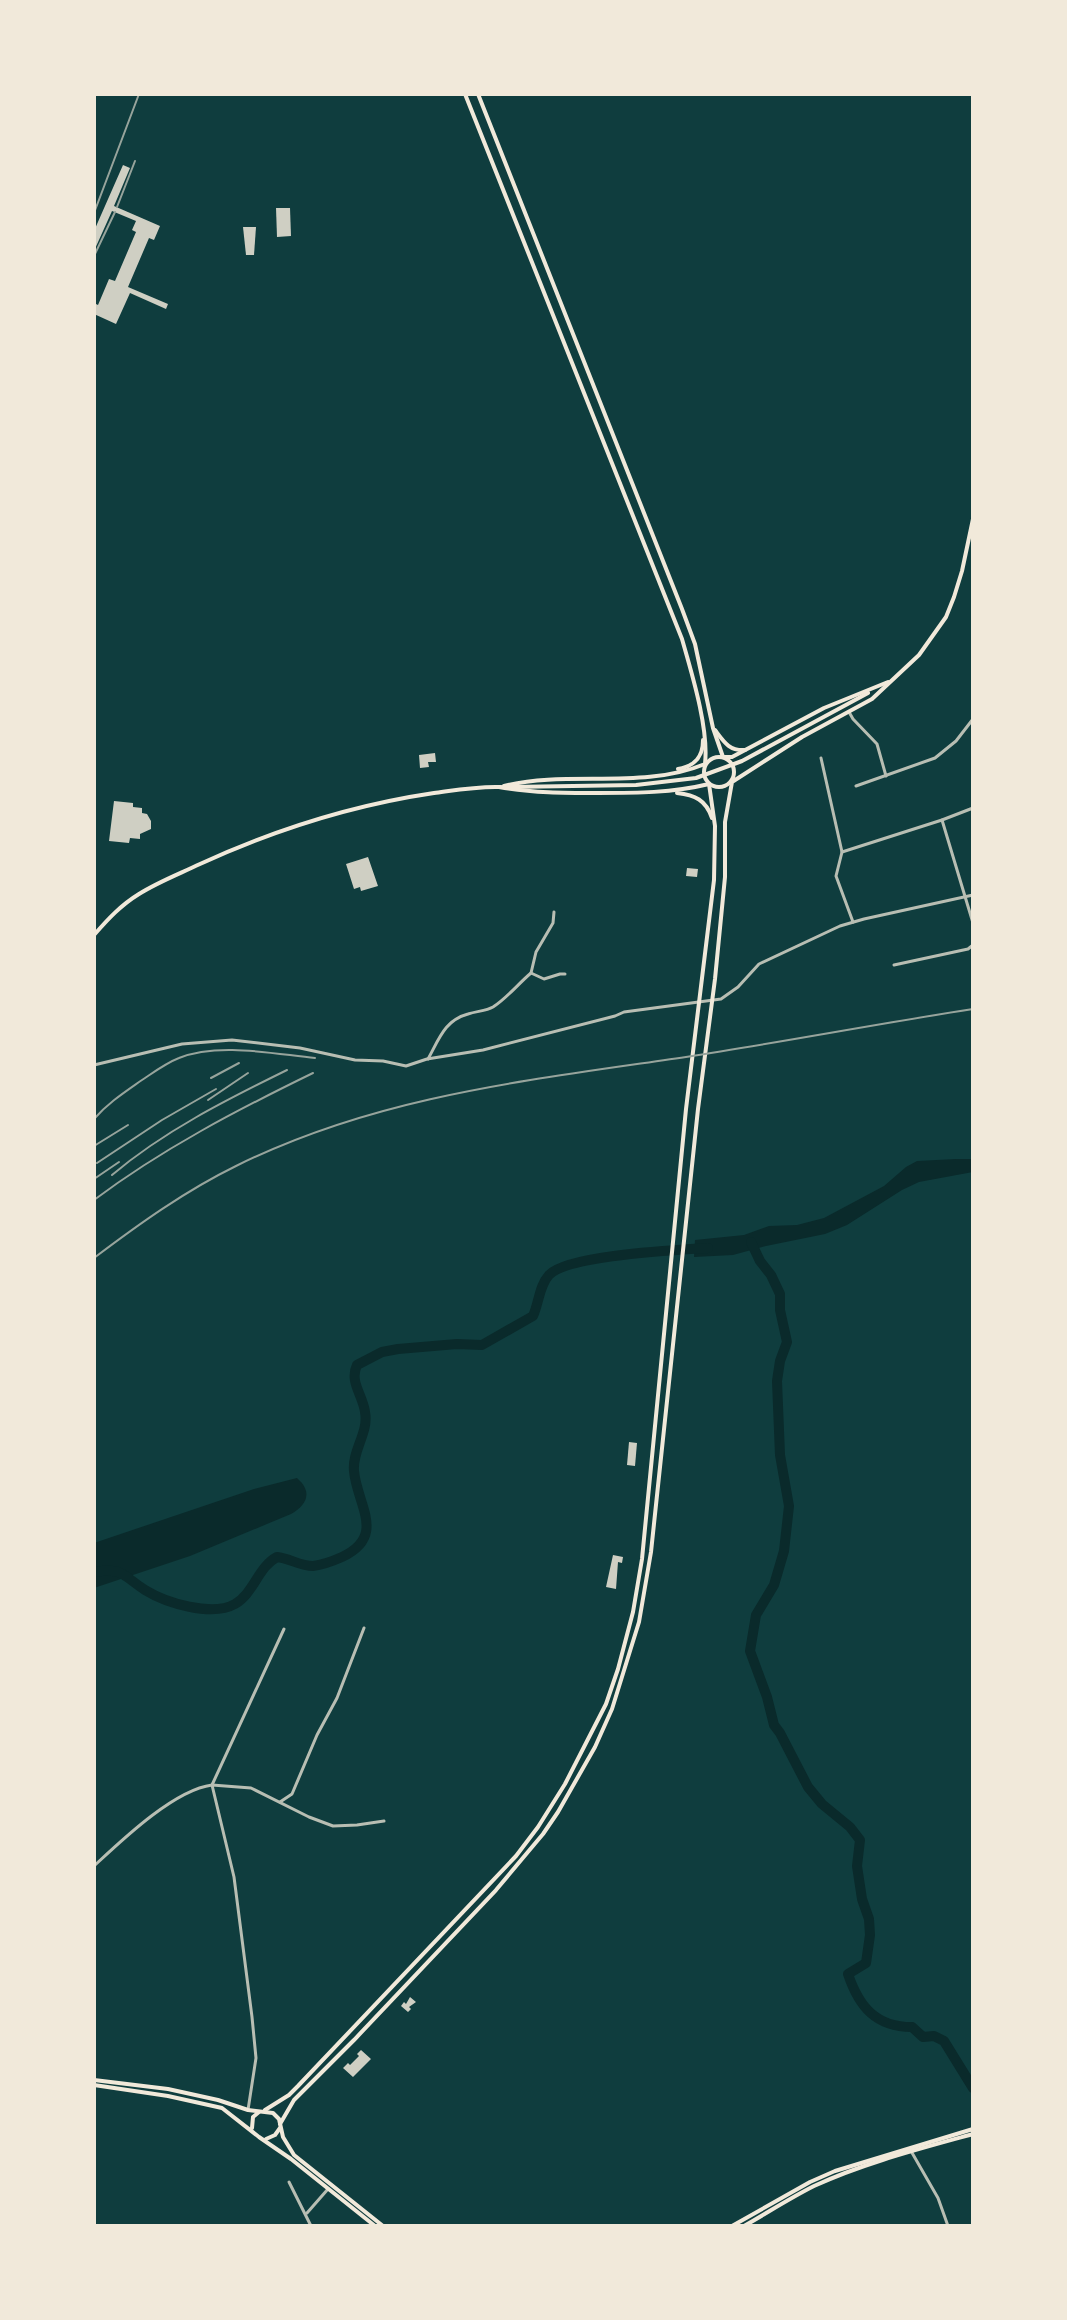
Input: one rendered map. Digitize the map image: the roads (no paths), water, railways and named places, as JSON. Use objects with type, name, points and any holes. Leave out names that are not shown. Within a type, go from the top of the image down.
[{"type":"main road","points":[[252,2131],[252,2121],[289,2095],[493,1882],[538,1827],[591,1736],[614,1681],[633,1612],[646,1525],[686,1109],[714,880],[715,826],[704,771],[706,751],[682,639],[465,94]]},
{"type":"main road","points":[[263,2139],[272,2138],[294,2100],[526,1855],[558,1812],[595,1747],[612,1709],[626,1670],[644,1600],[651,1552],[698,1109],[715,979],[725,877],[725,822],[733,768],[723,757],[713,728],[702,673],[682,609],[478,94]]},
{"type":"main road","points":[[671,792],[709,784],[720,788],[802,737],[872,699],[919,655],[946,617],[962,571],[973,519]]},
{"type":"main road","points":[[692,675],[702,673]]},
{"type":"main road","points":[[499,787],[532,779],[602,779],[688,771],[711,758],[732,757],[748,750],[824,708],[891,680]]},
{"type":"main road","points":[[94,935],[110,917],[158,883],[245,845],[312,821],[380,803],[464,789],[669,783],[709,774],[758,752],[891,680]]},
{"type":"main road","points":[[713,728],[729,748],[748,750]]},
{"type":"main road","points":[[653,775],[693,764],[703,751],[703,730]]},
{"type":"main road","points":[[499,787],[531,793],[693,794],[705,804],[715,826]]},
{"type":"main road","points":[[94,2082],[197,2095],[277,2115],[294,2155],[383,2226]]},
{"type":"main road","points":[[94,2082],[217,2106],[375,2226]]},
{"type":"main road","points":[[744,2226],[812,2187],[910,2150],[973,2131]]},
{"type":"main road","points":[[732,2226],[810,2182],[856,2163],[910,2150]]},
{"type":"street","points":[[849,712],[877,744],[886,777]]},
{"type":"street","points":[[856,786],[935,758],[956,741],[973,720]]},
{"type":"street","points":[[821,758],[842,852],[836,876],[853,922]]},
{"type":"street","points":[[842,852],[973,808]]},
{"type":"street","points":[[942,820],[973,923]]},
{"type":"street","points":[[94,1065],[182,1044],[232,1040],[406,1066],[427,1059],[483,1050],[624,1012],[721,999],[731,994],[759,964],[840,926],[973,895]]},
{"type":"street","points":[[427,1059],[449,1023],[459,1017],[488,1010],[531,973],[536,952],[553,923],[554,912]]},
{"type":"street","points":[[894,965],[968,949],[973,945]]},
{"type":"street","points":[[531,973],[544,979],[565,974]]},
{"type":"street","points":[[280,1802],[292,1794],[317,1735],[337,1698],[364,1628]]},
{"type":"street","points":[[248,2110],[256,2058],[252,2017],[234,1877],[212,1785],[284,1629]]},
{"type":"street","points":[[94,1866],[175,1799],[198,1787],[251,1788],[333,1826],[384,1821]]},
{"type":"street","points":[[910,2150],[938,2198],[948,2226]]},
{"type":"street","points":[[289,2182],[311,2226]]},
{"type":"street","points":[[306,2214],[328,2189]]},
{"type":"water","points":[[973,1159],[973,1172],[919,1182],[847,1225],[825,1234],[733,1255],[694,1257],[695,1240],[744,1235],[769,1226],[797,1225],[824,1218],[884,1186],[917,1161]]},
{"type":"water","points":[[297,1478],[305,1488],[306,1498],[301,1507],[291,1514],[190,1556],[94,1588],[94,1543],[254,1489]]},
{"type":"waterway","points":[[751,1242],[780,1294],[787,1342],[777,1381],[780,1455],[789,1506],[784,1551],[774,1585],[756,1615],[750,1651],[774,1725],[808,1787],[860,1840],[857,1866],[870,1935],[866,1963],[848,1974],[858,1996],[879,2019],[912,2027],[923,2037],[934,2036],[944,2041],[973,2088]]},
{"type":"waterway","points":[[94,1572],[117,1572],[165,1600],[189,1607],[214,1609],[235,1604],[277,1557],[313,1566],[342,1557],[356,1549],[366,1530],[354,1471],[355,1456],[366,1420],[355,1383],[357,1365],[382,1352],[398,1349],[482,1345],[533,1316],[546,1279],[560,1268],[599,1258],[708,1248]]},
{"type":"railway","points":[[94,213],[139,94]]},
{"type":"railway","points":[[117,207],[135,161]]},
{"type":"railway","points":[[94,256],[115,212]]},
{"type":"railway","points":[[94,1258],[163,1209],[236,1166],[290,1142],[400,1106],[513,1083],[973,1009]]},
{"type":"railway","points":[[94,1119],[117,1098],[156,1071],[194,1053],[246,1050],[315,1058]]},
{"type":"railway","points":[[211,1078],[239,1063]]},
{"type":"railway","points":[[112,1175],[174,1130],[287,1070]]},
{"type":"railway","points":[[208,1100],[248,1073]]},
{"type":"railway","points":[[94,1200],[200,1131],[313,1073]]},
{"type":"railway","points":[[97,1163],[216,1089]]},
{"type":"railway","points":[[94,1146],[128,1125]]},
{"type":"railway","points":[[94,1179],[119,1162]]}]
